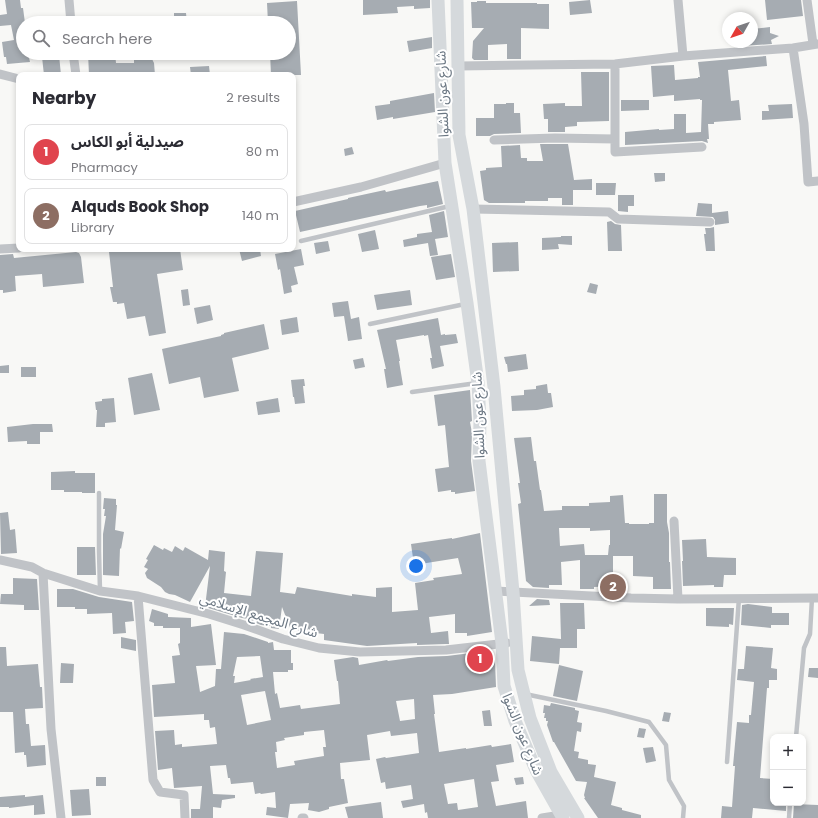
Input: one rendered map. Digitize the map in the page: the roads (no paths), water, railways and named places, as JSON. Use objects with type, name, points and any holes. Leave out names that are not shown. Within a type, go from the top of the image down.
[{"type":"main road","name":"شارع عون الشوا","points":[[438,0],[445,163],[478,383],[480,421],[479,461],[502,643],[504,686],[515,721],[536,770],[562,816]]},
{"type":"main road","name":"شارع عون الشوا","points":[[458,0],[459,135],[473,209],[494,387],[513,592],[518,670],[530,718],[551,772],[578,818]]},
{"type":"street","points":[[69,0],[70,16]]},
{"type":"street","points":[[678,0],[683,56]]},
{"type":"street","points":[[459,66],[615,64],[683,56],[793,48],[816,44],[807,0]]},
{"type":"street","points":[[793,48],[804,124],[808,182],[818,181]]},
{"type":"street","points":[[74,60],[76,72]]},
{"type":"street","points":[[615,64],[615,152],[702,147]]},
{"type":"street","points":[[0,74],[16,78]]},
{"type":"street","points":[[494,140],[614,138]]},
{"type":"street","points":[[296,201],[361,187],[445,163]]},
{"type":"street","points":[[473,209],[608,212],[618,219],[710,222]]},
{"type":"street","points":[[0,249],[16,248]]},
{"type":"street","points":[[674,521],[678,599]]},
{"type":"street","name":"شارع المجمع الإسلامي","points":[[0,560],[32,567],[43,573],[100,591],[138,596],[209,614],[283,639],[319,648],[360,652],[446,650],[516,642]]},
{"type":"street","points":[[43,573],[51,729],[61,818]]},
{"type":"street","points":[[495,591],[631,598],[815,598]]},
{"type":"street","points":[[138,596],[153,780],[160,792],[184,795],[185,818]]},
{"type":"street","points":[[542,818],[562,816]]},
{"type":"lane","points":[[301,241],[451,206]]},
{"type":"lane","points":[[370,324],[467,304]]},
{"type":"lane","points":[[412,392],[478,383]]},
{"type":"lane","points":[[99,493],[100,591]]},
{"type":"lane","points":[[728,762],[739,598]]},
{"type":"lane","points":[[796,734],[804,648],[810,634],[815,598]]},
{"type":"lane","points":[[524,694],[649,722],[666,745],[669,780],[684,806],[683,818]]},
{"type":"lane","points":[[789,818],[790,806]]},
{"type":"place","name":"Alquds Book Shop","points":[[613,587]]},
{"type":"place","name":"صيدلية أبو الكاس","points":[[480,659]]}]
